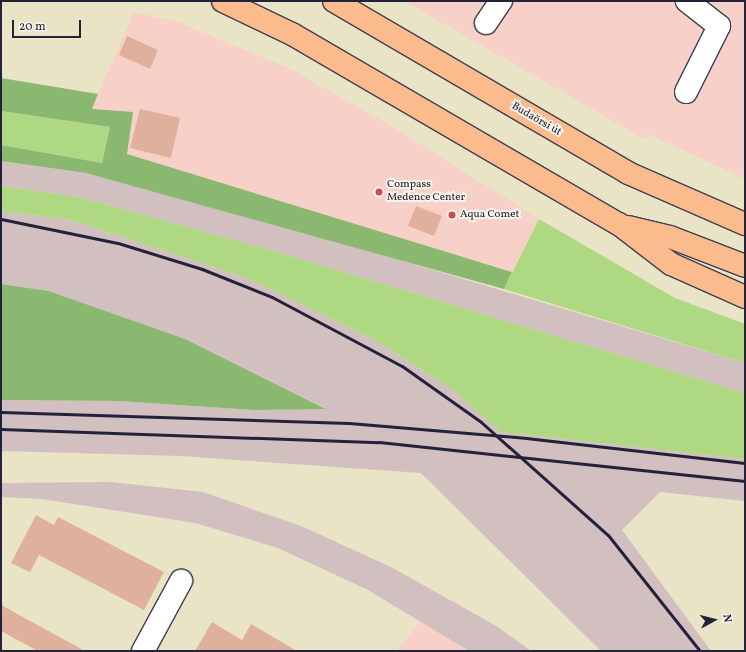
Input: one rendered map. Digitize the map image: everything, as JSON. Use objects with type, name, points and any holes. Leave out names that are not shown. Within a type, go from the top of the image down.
[{"type":"main road","points":[[223,1],[298,38],[619,224],[670,264],[745,297]]},
{"type":"main road","name":"Budaörsi út","points":[[334,1],[628,173],[745,224]]},
{"type":"main road","points":[[619,224],[670,237],[745,266]]},
{"type":"street","points":[[486,23],[501,1]]},
{"type":"street","points":[[686,92],[719,26],[687,1]]},
{"type":"street","points":[[143,651],[181,581]]},
{"type":"shaded area","points":[[404,1],[745,1],[745,179],[648,134],[644,139]]},
{"type":"shaded area","points":[[134,12],[178,22],[291,69],[395,128],[539,219],[512,272],[127,154],[91,109]]},
{"type":"shaded area","points":[[1,161],[86,173],[269,221],[745,363],[745,393],[260,247],[79,197],[1,186]]},
{"type":"shaded area","points":[[1,211],[71,220],[245,277],[375,340],[452,389],[501,432],[745,459],[745,501],[660,492],[622,530],[711,651],[601,651],[421,473],[180,456],[1,451],[1,400],[118,401],[253,410],[325,408],[185,339],[49,291],[1,284]]},
{"type":"shaded area","points":[[111,482],[203,492],[301,526],[393,568],[498,627],[531,651],[469,651],[368,590],[278,548],[195,523],[42,499],[1,497],[1,483]]},
{"type":"shaded area","points":[[420,621],[467,649],[469,651],[397,651]]},
{"type":"green space","points":[[1,78],[98,94],[92,109],[133,112],[127,154],[512,272],[504,289],[86,173],[1,161],[1,145],[102,163],[110,127],[1,111]]},
{"type":"green space","points":[[1,111],[110,127],[102,163],[1,145]]},
{"type":"green space","points":[[1,186],[79,197],[260,247],[745,393],[745,459],[501,432],[452,389],[375,340],[245,277],[71,220],[1,211]]},
{"type":"green space","points":[[539,219],[675,298],[745,324],[745,363],[504,289]]},
{"type":"green space","points":[[1,284],[49,291],[185,339],[326,409],[253,410],[118,401],[1,400]]},
{"type":"building","points":[[127,36],[158,50],[150,69],[119,55]]},
{"type":"building","points":[[140,109],[180,118],[171,158],[130,148]]},
{"type":"building","points":[[416,206],[442,216],[434,236],[408,226]]},
{"type":"building","points":[[36,515],[54,525],[58,517],[164,572],[144,610],[39,555],[30,572],[11,563]]},
{"type":"building","points":[[1,605],[85,651],[38,651],[1,631]]},
{"type":"building","points":[[212,622],[242,640],[251,624],[297,651],[195,651]]},
{"type":"railway","points":[[1,219],[118,243],[202,269],[272,297],[402,366],[481,422],[608,535],[700,651]]},
{"type":"railway","points":[[1,412],[349,423],[526,438],[745,463]]},
{"type":"railway","points":[[1,429],[379,442],[745,481]]},
{"type":"place","name":"Compass Medence Center","points":[[379,192]]},
{"type":"place","name":"Aqua Comet","points":[[452,215]]}]
